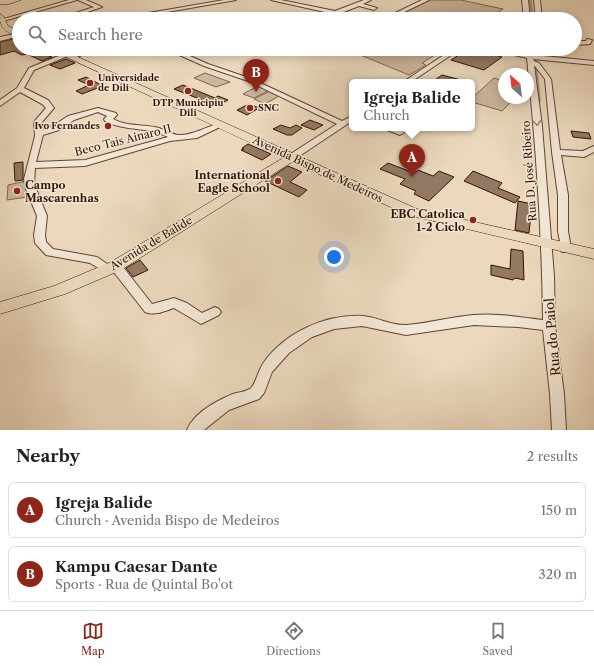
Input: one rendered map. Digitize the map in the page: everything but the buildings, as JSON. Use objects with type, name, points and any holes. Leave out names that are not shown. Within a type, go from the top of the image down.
[{"type":"main road","points":[[0,2],[18,0]]},
{"type":"main road","points":[[0,9],[10,5],[9,2]]},
{"type":"main road","points":[[1,18],[5,27],[12,30]]},
{"type":"main road","name":"Avenida Bispo de Medeiros","points":[[69,56],[413,212],[566,249],[594,254]]},
{"type":"main road","name":"Avenida de Balide","points":[[0,308],[51,294],[112,268],[292,157]]},
{"type":"street","points":[[25,12],[74,0]]},
{"type":"street","points":[[81,0],[99,7],[83,12]]},
{"type":"street","points":[[157,12],[233,0]]},
{"type":"street","points":[[279,0],[332,12]]},
{"type":"street","points":[[338,12],[368,0]]},
{"type":"street","points":[[401,12],[426,0]]},
{"type":"street","points":[[526,0],[527,12]]},
{"type":"street","points":[[537,0],[538,12]]},
{"type":"street","points":[[175,2],[180,8]]},
{"type":"street","points":[[358,4],[374,8]]},
{"type":"street","points":[[1,18],[12,15]]},
{"type":"street","points":[[0,39],[12,35]]},
{"type":"street","points":[[582,43],[588,43],[589,40]]},
{"type":"street","points":[[0,104],[20,89],[31,69],[69,56]]},
{"type":"street","points":[[185,56],[206,65],[250,80],[342,124]]},
{"type":"street","points":[[411,79],[446,56]]},
{"type":"street","points":[[530,56],[594,63]]},
{"type":"street","points":[[530,56],[548,79],[556,152],[563,195],[563,231],[566,249]]},
{"type":"street","name":"Rua D. José Ribeiro","points":[[530,56],[538,126],[545,244]]},
{"type":"street","points":[[20,89],[46,102],[50,110],[38,122],[40,127],[39,134],[31,165],[29,180],[30,190],[42,215],[39,236],[44,248],[50,252],[92,260],[112,268],[150,309],[159,308],[174,303],[183,306],[201,318],[215,312]]},
{"type":"street","points":[[39,134],[56,128],[62,122],[71,118],[98,110],[113,115],[108,119],[111,122],[126,126],[163,131],[176,138]]},
{"type":"street","points":[[292,157],[349,120]]},
{"type":"street","name":"Beco Tais Ainaro II","points":[[31,165],[85,163],[126,150],[176,138],[194,136],[218,126]]},
{"type":"street","points":[[556,152],[584,154],[594,149]]},
{"type":"street","name":"Rua do Paiol","points":[[545,244],[548,276],[549,326],[557,394],[559,430]]},
{"type":"street","points":[[194,430],[207,417],[220,408],[235,400],[247,398],[256,393],[263,382],[264,373],[278,354],[300,337],[326,326],[347,322],[361,322],[377,323],[395,329],[406,330],[474,320],[518,322],[549,326]]},
{"type":"shaded area","points":[[428,0],[461,0],[503,9],[498,12],[404,12]]},
{"type":"shaded area","points":[[363,56],[433,56],[422,63],[426,65],[409,75]]},
{"type":"shaded area","points":[[205,73],[230,82],[216,87],[194,78]]},
{"type":"shaded area","points":[[494,78],[498,79],[498,104],[509,104],[502,111],[475,103],[475,95]]},
{"type":"shaded area","points":[[258,86],[269,90],[254,98],[243,94]]},
{"type":"shaded area","points":[[270,91],[281,95],[265,104],[254,99]]},
{"type":"shaded area","name":"Campo Mascarenhas","points":[[26,181],[27,197],[7,200],[8,185]]},
{"type":"waterway","points":[[271,0],[283,3]]},
{"type":"waterway","points":[[530,0],[531,12]]},
{"type":"waterway","points":[[535,67],[538,101]]},
{"type":"place","name":"Universidade de Díli","points":[[90,83]]},
{"type":"place","name":"DTP Municipiu Dili","points":[[188,91]]},
{"type":"place","name":"Kampu Caesar Dante","points":[[256,92]]},
{"type":"place","name":"SNC","points":[[250,108]]},
{"type":"place","name":"Ivo Fernandes","points":[[108,126]]},
{"type":"place","name":"Igreja Balide","points":[[412,177]]},
{"type":"place","name":"International Eagle School","points":[[278,181]]},
{"type":"place","name":"Campo Mascarenhas","points":[[17,191]]},
{"type":"place","name":"EBC Catolica 1-2 Ciclo","points":[[473,220]]}]
